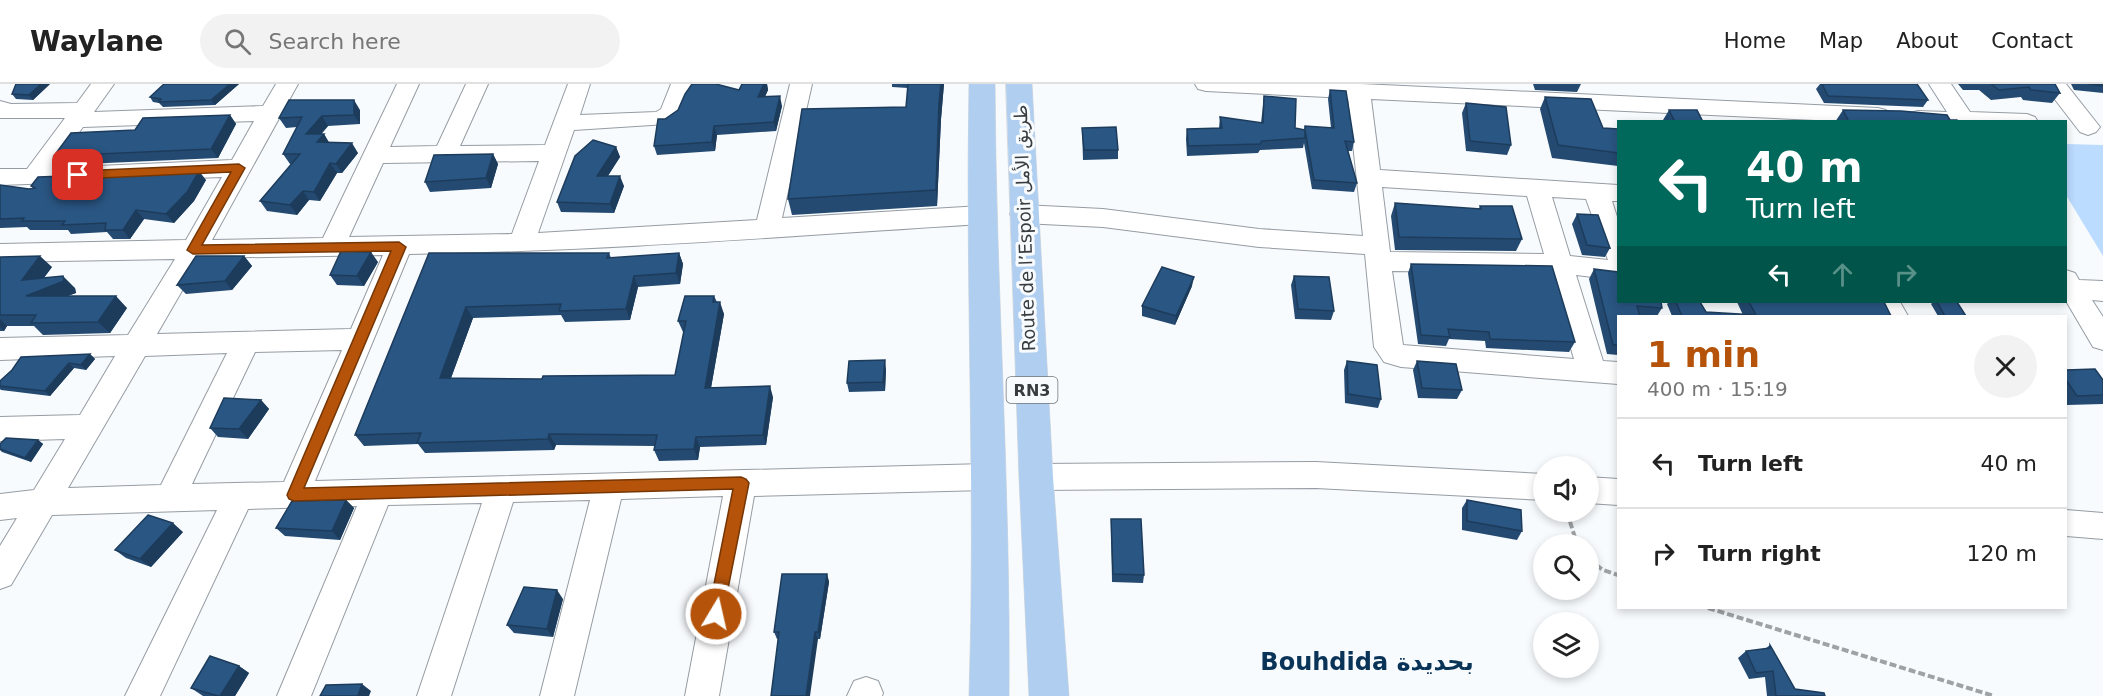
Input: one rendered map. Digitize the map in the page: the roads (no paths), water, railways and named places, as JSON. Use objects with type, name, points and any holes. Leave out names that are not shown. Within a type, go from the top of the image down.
[{"type":"highway","name":"RN3","points":[[982,84],[981,215],[991,611],[989,696]]},
{"type":"highway","name":"Route de l’Espoir طريق الأمل","points":[[1019,84],[1035,477],[1049,696]]},
{"type":"street","points":[[0,90],[5,84]]},
{"type":"street","points":[[34,177],[103,84]]},
{"type":"street","points":[[0,575],[193,250],[287,84]]},
{"type":"street","points":[[331,248],[408,84]]},
{"type":"street","points":[[446,154],[477,84]]},
{"type":"street","points":[[522,243],[579,84]]},
{"type":"street","points":[[564,123],[659,119],[671,114],[682,84]]},
{"type":"street","points":[[767,229],[801,84]]},
{"type":"street","points":[[1206,84],[1600,93],[1796,115],[1937,120]]},
{"type":"street","points":[[1940,84],[1964,120]]},
{"type":"street","points":[[2054,84],[2085,126]]},
{"type":"street","points":[[1371,89],[1369,178],[1388,347],[1394,354],[1605,372],[1562,264],[1537,188]]},
{"type":"street","points":[[0,108],[6,111],[79,115],[270,113]]},
{"type":"street","points":[[374,155],[553,153]]},
{"type":"street","points":[[0,177],[239,168]]},
{"type":"street","points":[[1369,178],[1607,192],[1617,250]]},
{"type":"street","points":[[1023,214],[1102,218],[1378,254],[1562,264],[1617,271]]},
{"type":"street","points":[[0,253],[522,243],[981,215]]},
{"type":"street","points":[[294,495],[399,247]]},
{"type":"street","points":[[2069,284],[2103,291]]},
{"type":"street","points":[[2069,284],[2103,340]]},
{"type":"street","points":[[0,349],[359,339]]},
{"type":"street","points":[[170,499],[246,342]]},
{"type":"street","points":[[0,429],[89,426]]},
{"type":"street","points":[[1035,477],[1316,475],[1533,486]]},
{"type":"street","points":[[0,507],[42,502],[239,496],[986,477]]},
{"type":"street","points":[[702,696],[741,483]]},
{"type":"street","points":[[557,696],[609,486]]},
{"type":"street","points":[[434,696],[502,489]]},
{"type":"street","points":[[1599,491],[1617,492]]},
{"type":"street","points":[[294,696],[378,492]]},
{"type":"street","points":[[142,696],[239,496]]},
{"type":"street","points":[[2067,523],[2103,526]]},
{"type":"district","name":"Bouhdida بحديدة","points":[[1367,662]]}]
